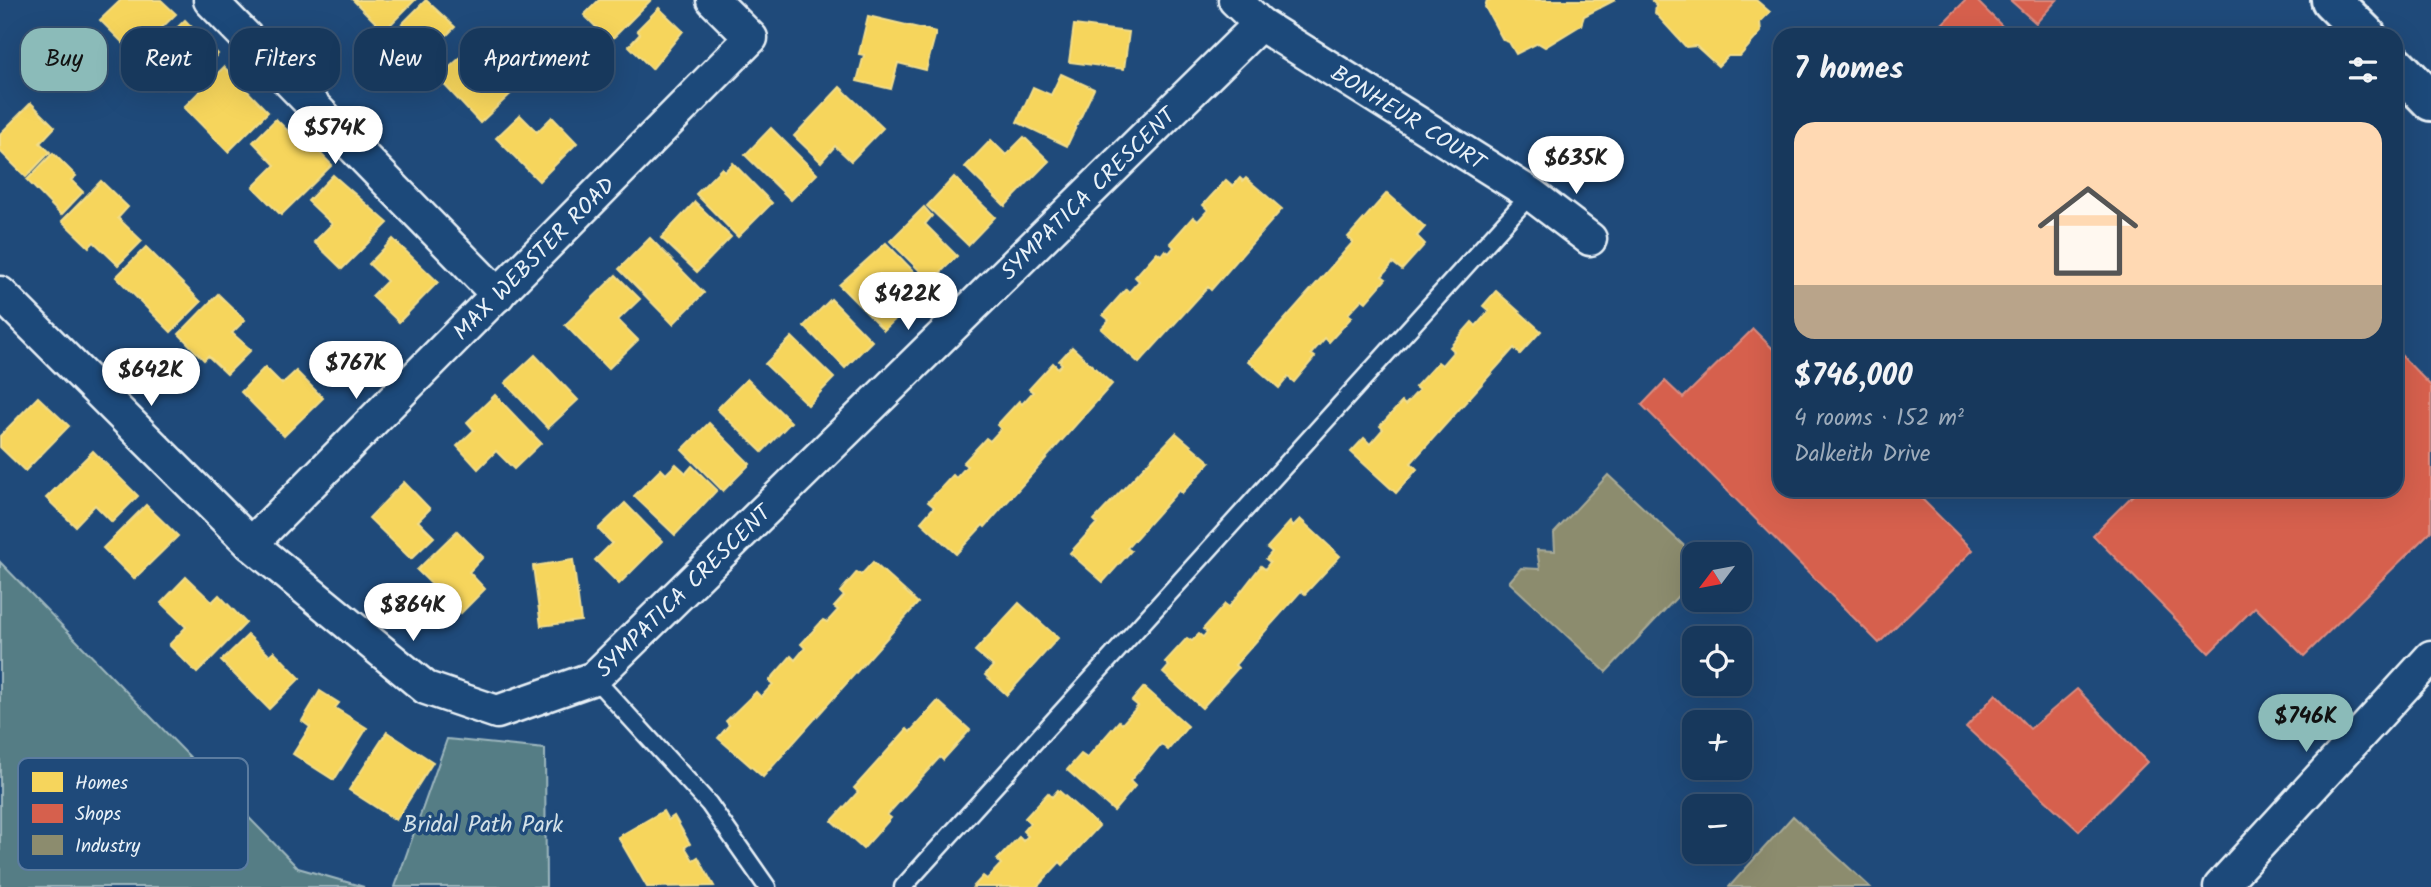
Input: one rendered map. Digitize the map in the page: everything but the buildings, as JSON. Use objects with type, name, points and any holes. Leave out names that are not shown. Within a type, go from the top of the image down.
[{"type":"main road","points":[[2331,0],[2358,28]]},
{"type":"main road","points":[[2403,72],[2431,101]]},
{"type":"street","points":[[210,0],[498,295]]},
{"type":"street","name":"MAX WEBSTER ROAD","points":[[251,544],[751,38],[713,0]]},
{"type":"street","points":[[1236,0],[1260,24]]},
{"type":"street","name":"BONHEUR COURT","points":[[1260,24],[1531,194],[1590,239]]},
{"type":"street","name":"SYMPATICA CRESCENT","points":[[5,308],[251,544],[426,688],[497,712],[594,678],[1260,24]]},
{"type":"street","points":[[2220,887],[2431,657]]},
{"type":"lane","points":[[903,887],[1531,194]]},
{"type":"lane","points":[[594,678],[709,804],[767,887]]},
{"type":"green space","points":[[0,562],[191,758],[18,758],[18,870],[248,870],[248,817],[298,868],[364,887],[0,887]]},
{"type":"green space","name":"Bridal Path Park","points":[[447,739],[545,749],[546,887],[395,887]]}]
